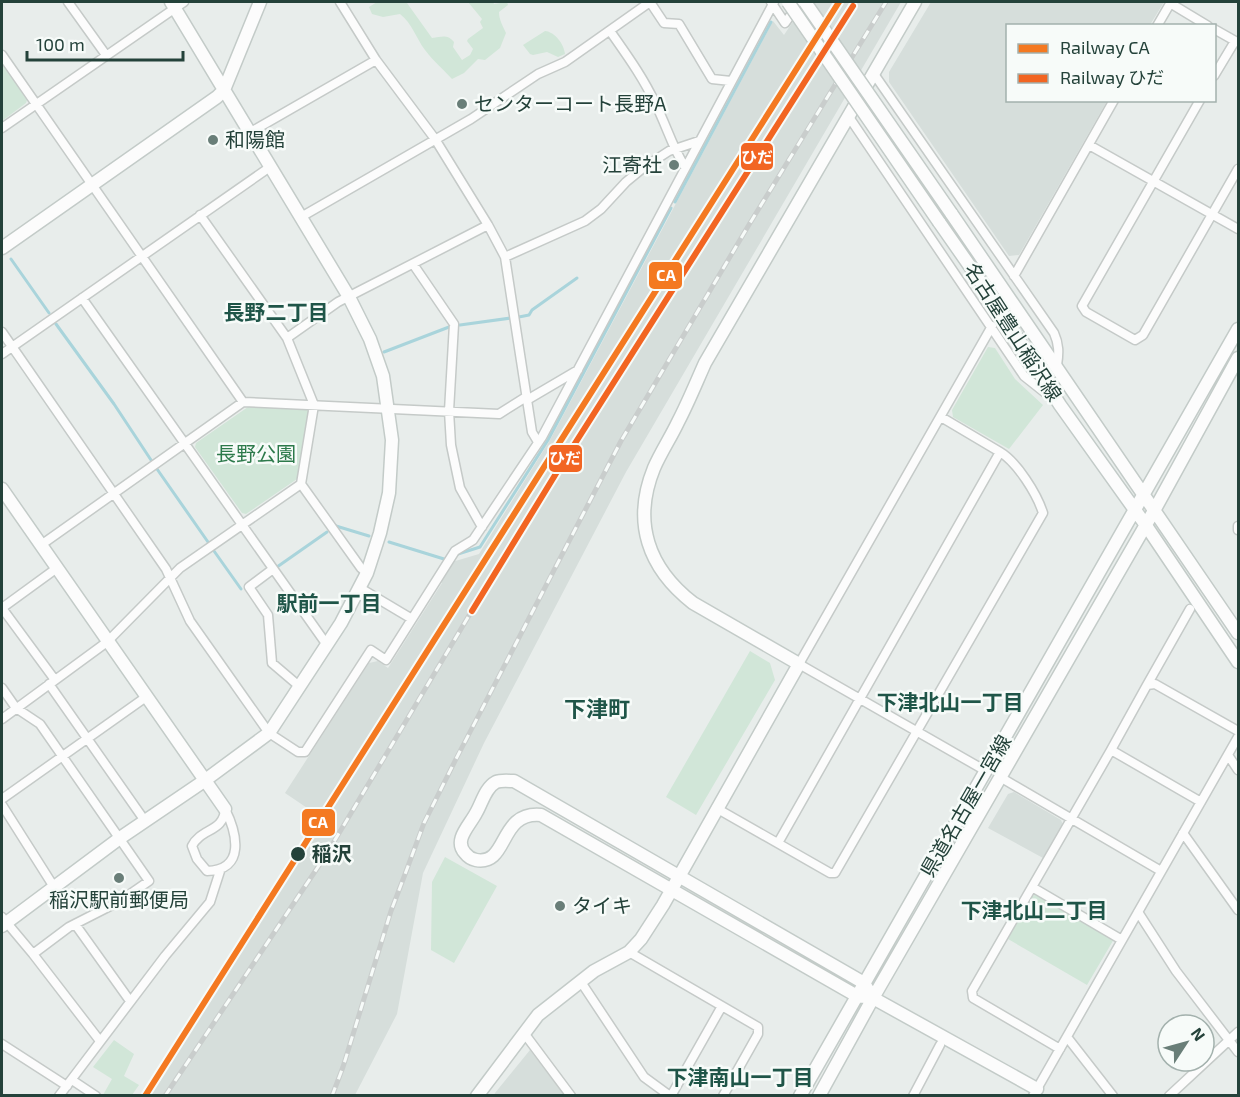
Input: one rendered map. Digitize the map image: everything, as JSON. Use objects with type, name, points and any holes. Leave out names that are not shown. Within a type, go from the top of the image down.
[{"type":"street","points":[[68,2],[106,55]]},
{"type":"street","points":[[2,248],[217,97],[224,90],[260,2]]},
{"type":"street","points":[[340,2],[376,60],[435,140],[488,225],[505,257],[532,432],[538,442]]},
{"type":"street","points":[[301,217],[471,119],[538,74],[565,62],[650,2],[664,23],[679,24],[712,79],[731,81]]},
{"type":"street","points":[[772,2],[785,23],[800,2]]},
{"type":"street","points":[[2,332],[166,568],[190,621],[269,733],[298,752],[304,752],[370,650],[386,660],[455,551],[473,540],[538,442],[579,369],[772,2]]},
{"type":"street","name":"名古屋豊山稲沢線","points":[[788,2],[990,295],[1060,405],[1239,662]]},
{"type":"street","name":"名古屋豊山稲沢線","points":[[805,2],[1057,365],[1239,633]]},
{"type":"street","points":[[915,2],[705,363],[654,468],[644,508],[644,524],[652,555],[660,569],[678,591],[693,603],[986,771]]},
{"type":"street","points":[[1158,24],[1170,2],[1205,24]]},
{"type":"street","points":[[2,128],[176,3],[249,133],[349,297],[370,339],[383,376],[389,408],[392,440],[389,493],[380,533],[367,573],[327,645],[269,733],[3,922],[33,954],[100,1041]]},
{"type":"street","points":[[1216,30],[1237,42],[1216,74]]},
{"type":"street","points":[[610,31],[641,76],[656,104],[674,151],[685,166]]},
{"type":"street","points":[[2,55],[243,402]]},
{"type":"street","points":[[249,133],[376,60]]},
{"type":"street","points":[[873,74],[1058,341],[1057,365]]},
{"type":"street","points":[[1014,276],[1113,102]]},
{"type":"street","points":[[1199,102],[1082,306],[1086,312],[1135,340],[1143,335],[1239,169]]},
{"type":"street","points":[[849,117],[1024,376],[1060,405]]},
{"type":"street","points":[[505,257],[585,221],[601,209],[626,182],[643,168],[669,151],[699,141]]},
{"type":"street","points":[[1089,144],[1239,230]]},
{"type":"street","points":[[2,354],[270,167]]},
{"type":"street","points":[[200,215],[287,338],[314,405],[301,484],[360,568],[367,573]]},
{"type":"street","points":[[287,338],[338,302],[488,225]]},
{"type":"street","points":[[413,264],[454,324],[449,411],[451,445],[460,488],[482,527]]},
{"type":"street","points":[[82,298],[327,645]]},
{"type":"street","points":[[477,1095],[538,1015],[594,971],[629,952],[641,939],[992,326]]},
{"type":"street","name":"県道名古屋一宮線","points":[[800,1095],[1239,329]]},
{"type":"street","name":"県道名古屋一宮線","points":[[819,1095],[1239,358]]},
{"type":"street","points":[[41,545],[243,402],[499,414],[579,369]]},
{"type":"street","points":[[716,808],[830,873],[836,873],[1043,513],[1039,501],[1010,458],[940,417]]},
{"type":"street","points":[[778,843],[1000,452]]},
{"type":"street","points":[[2,718],[107,642],[180,568],[301,484]]},
{"type":"street","points":[[2,489],[5,504],[41,545],[225,809],[232,824],[236,843],[231,863],[220,871],[207,871],[197,859],[192,846],[196,838],[216,828],[224,817],[225,809]]},
{"type":"street","points":[[57,568],[2,608],[87,738],[145,821]]},
{"type":"street","points":[[273,569],[249,587],[268,615],[272,663],[299,686]]},
{"type":"street","points":[[360,588],[412,619]]},
{"type":"street","points":[[1060,1049],[974,998],[972,991],[1190,609]]},
{"type":"street","points":[[1147,685],[1155,684],[1239,731]]},
{"type":"street","points":[[2,688],[16,708],[40,724],[149,881],[120,901],[75,924],[33,954]]},
{"type":"street","points":[[2,799],[146,698]]},
{"type":"street","points":[[873,998],[864,982],[514,781],[496,782],[488,789],[460,839],[462,850],[469,858],[479,861],[490,859],[499,850],[515,822],[531,814],[541,815],[857,996],[873,998],[1035,1092],[1239,737]]},
{"type":"street","points":[[1111,750],[1201,802]]},
{"type":"street","points":[[1228,755],[1239,770]]},
{"type":"street","points":[[1000,777],[1161,872]]},
{"type":"street","points":[[2,805],[54,887]]},
{"type":"street","points":[[1184,833],[1239,910]]},
{"type":"street","points":[[59,1095],[130,1001],[210,902],[220,871]]},
{"type":"street","points":[[1032,887],[1122,940]]},
{"type":"street","points":[[1138,912],[1176,970],[1228,1042],[1239,1053]]},
{"type":"street","points":[[75,924],[130,1001]]},
{"type":"street","points":[[629,952],[758,1027],[758,1034],[723,1095]]},
{"type":"street","points":[[581,981],[644,1077],[671,1095],[722,1006]]},
{"type":"street","points":[[1169,1095],[1239,1032]]},
{"type":"street","points":[[524,1033],[571,1095]]},
{"type":"street","points":[[1067,1037],[1113,1095]]},
{"type":"street","points":[[2,1044],[69,1083],[96,1095]]},
{"type":"street","points":[[913,1095],[940,1045]]},
{"type":"shaded area","points":[[806,2],[901,2],[626,472],[484,743],[423,873],[397,1014],[355,1095],[140,1096],[319,816],[285,793],[369,663],[378,661],[388,668],[442,583],[440,581],[452,562],[479,554],[550,440],[773,21],[784,35]]},
{"type":"shaded area","points":[[931,2],[1164,2],[1151,24],[1006,24],[1006,102],[1106,102],[1019,255],[1009,256],[889,82],[889,72]]},
{"type":"shaded area","points":[[1014,792],[1061,820],[1063,825],[1043,858],[988,828],[1008,794]]},
{"type":"shaded area","points":[[530,1050],[564,1095],[494,1095],[495,1093]]},
{"type":"green space","points":[[377,2],[407,3],[432,38],[447,37],[454,42],[453,47],[462,60],[470,55],[473,49],[468,39],[483,28],[480,22],[482,19],[468,2],[493,2],[494,4],[507,2],[508,5],[499,12],[506,33],[500,48],[485,60],[478,59],[464,73],[452,79],[428,54],[408,22],[400,14],[383,17],[372,14],[369,7]]},
{"type":"green space","points":[[545,31],[558,39],[565,54],[558,57],[547,52],[530,54],[523,45]]},
{"type":"green space","points":[[2,63],[27,100],[2,121]]},
{"type":"green space","points":[[988,347],[995,348],[1015,379],[1043,405],[1009,449],[953,417],[952,410]]},
{"type":"green space","name":"長野公園","points":[[248,407],[307,409],[309,412],[297,479],[246,514],[242,513],[195,447],[196,443]]},
{"type":"green space","points":[[750,651],[770,663],[775,680],[696,815],[666,797]]},
{"type":"green space","points":[[445,857],[497,886],[454,963],[431,950],[432,882]]},
{"type":"green space","points":[[1038,894],[1114,939],[1087,985],[1008,939],[1032,896]]},
{"type":"green space","points":[[114,1040],[134,1054],[124,1076],[139,1085],[132,1095],[103,1095],[112,1079],[93,1067]]},
{"type":"waterway","points":[[675,202],[771,22]]},
{"type":"waterway","points":[[458,554],[480,547],[548,440],[671,208]]},
{"type":"waterway","points":[[11,259],[49,313]]},
{"type":"waterway","points":[[519,317],[529,315],[532,310],[577,278]]},
{"type":"waterway","points":[[460,325],[511,318]]},
{"type":"waterway","points":[[56,324],[151,460]]},
{"type":"waterway","points":[[384,352],[449,327]]},
{"type":"waterway","points":[[157,469],[208,542]]},
{"type":"waterway","points":[[336,526],[369,536]]},
{"type":"waterway","points":[[277,567],[327,532]]},
{"type":"waterway","points":[[389,542],[444,559]]},
{"type":"waterway","points":[[214,551],[241,589]]},
{"type":"railway","points":[[165,1096],[326,855],[541,495],[854,2]]},
{"type":"railway","points":[[332,1096],[391,911],[424,823],[456,759],[621,441],[750,223],[886,2]]},
{"type":"rail line","name":"CA","points":[[145,1096],[839,2]]},
{"type":"rail line","name":"ひだ","points":[[472,611],[560,467],[853,6]]},
{"type":"place","name":"センターコート長野A","points":[[462,104]]},
{"type":"place","name":"和陽館","points":[[213,140]]},
{"type":"place","name":"江寄社","points":[[674,165]]},
{"type":"place","name":"稲沢","points":[[298,854]]},
{"type":"place","name":"稲沢駅前郵便局","points":[[119,878]]},
{"type":"place","name":"タイキ","points":[[560,906]]},
{"type":"district","name":"長野二丁目","points":[[276,313]]},
{"type":"district","name":"駅前一丁目","points":[[329,604]]},
{"type":"district","name":"下津北山一丁目","points":[[950,703]]},
{"type":"district","name":"下津町","points":[[597,709]]},
{"type":"district","name":"下津北山二丁目","points":[[1034,911]]},
{"type":"district","name":"下津南山一丁目","points":[[740,1078]]}]
